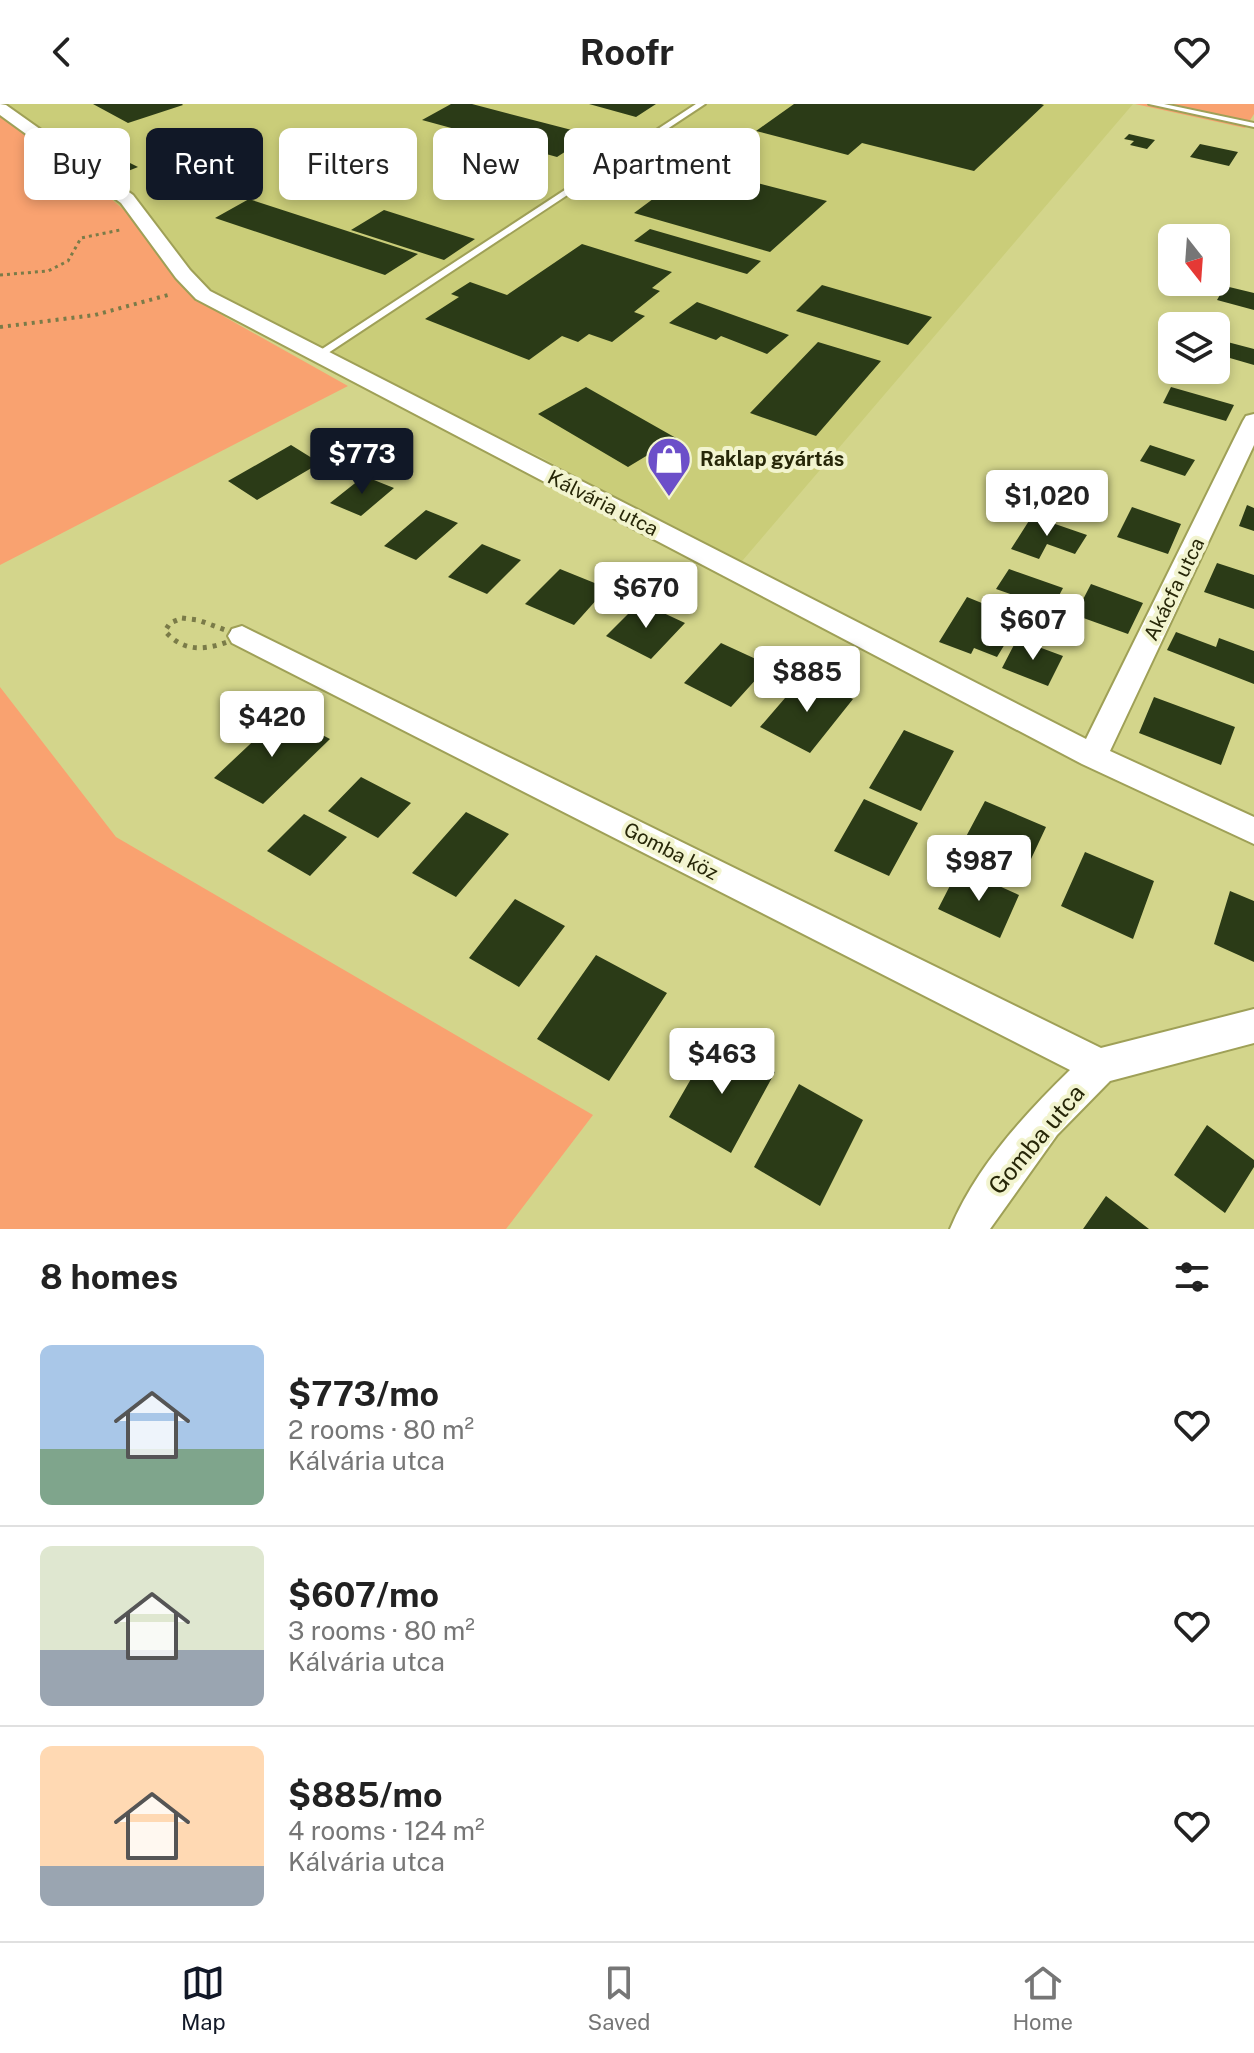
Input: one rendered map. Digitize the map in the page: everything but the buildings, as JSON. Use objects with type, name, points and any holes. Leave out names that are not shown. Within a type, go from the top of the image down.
[{"type":"street","name":"Kálvária utca","points":[[0,108],[118,192],[149,225],[183,274],[203,295],[1093,756],[1254,831]]},
{"type":"street","name":"Akácfa utca","points":[[1093,756],[1254,421]]},
{"type":"street","name":"Gomba köz","points":[[242,636],[1099,1066]]},
{"type":"street","name":"Gomba utca","points":[[970,1229],[979,1208],[1044,1122],[1099,1066],[1254,1026]]},
{"type":"lane","points":[[318,355],[701,104]]},
{"type":"lane","points":[[1153,104],[1254,125]]},
{"type":"path","points":[[0,275],[48,271],[68,261],[74,242],[83,236],[149,225]]},
{"type":"path","points":[[0,327],[95,315],[196,287]]},
{"type":"path","points":[[182,618],[198,618],[213,623],[225,633],[242,636],[209,650],[185,647],[170,640],[165,631],[170,623],[182,618]]},
{"type":"shaded area","points":[[0,104],[1133,104],[737,567],[541,457],[268,324],[225,317],[191,291],[92,200],[130,200],[130,128],[24,128],[24,137],[0,115]]},
{"type":"shaded area","points":[[1135,104],[1254,104],[1254,114],[1245,128]]},
{"type":"shaded area","points":[[0,115],[24,132],[24,200],[112,200],[138,222],[191,291],[225,317],[348,386],[0,565]]},
{"type":"shaded area","points":[[0,687],[116,837],[593,1115],[506,1229],[0,1229]]},
{"type":"place","name":"Raklap gyártás","points":[[669,498]]}]
